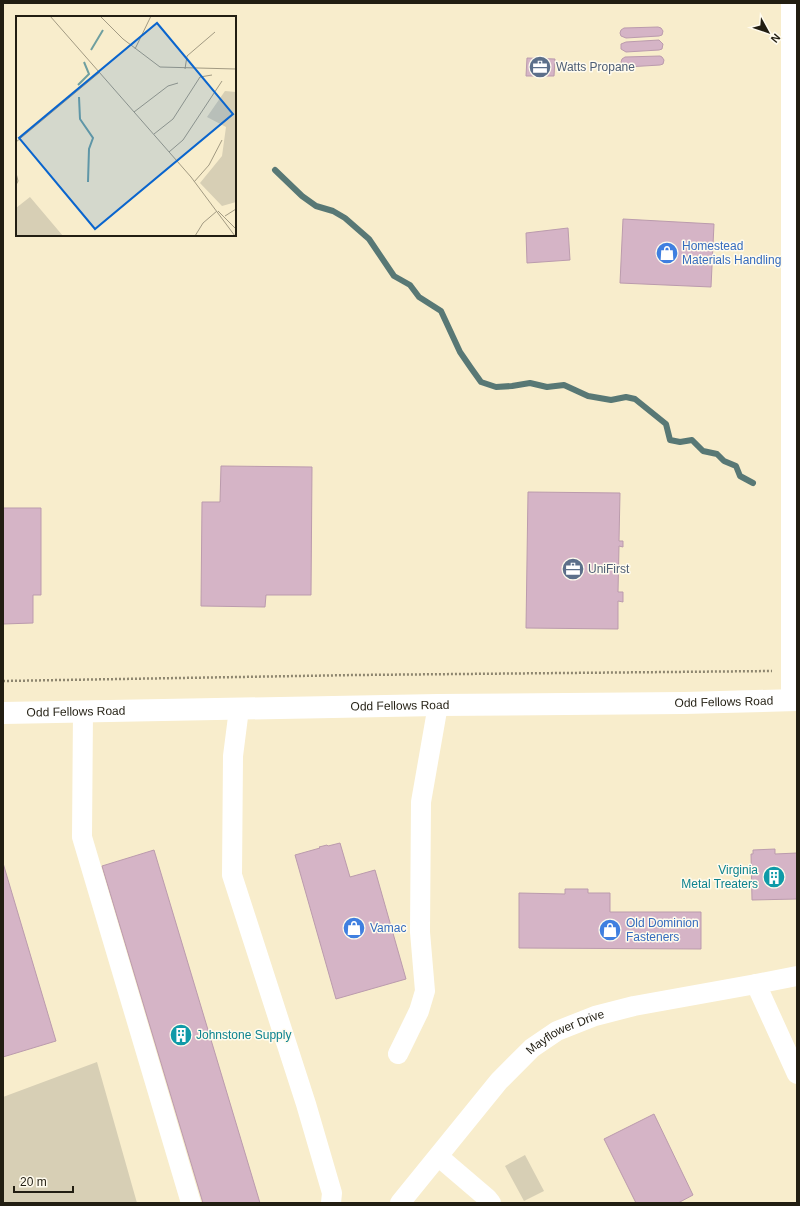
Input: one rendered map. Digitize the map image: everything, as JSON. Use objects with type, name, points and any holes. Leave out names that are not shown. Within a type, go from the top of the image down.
[{"type":"main road","name":"Odd Fellows Road","points":[[3,713],[794,700]]},
{"type":"street","points":[[791,3],[794,700]]},
{"type":"street","points":[[398,1054],[420,1011],[425,991],[420,932],[421,802],[438,705]]},
{"type":"street","points":[[238,709],[233,756],[232,875],[306,1104],[332,1193],[331,1203]]},
{"type":"street","points":[[83,711],[82,836],[191,1203]]},
{"type":"street","name":"Mayflower Drive","points":[[400,1203],[439,1157],[499,1081],[532,1048],[557,1032],[595,1016],[634,1006],[797,976]]},
{"type":"street","points":[[756,984],[797,1074]]},
{"type":"street","points":[[439,1157],[491,1203]]},
{"type":"path","points":[[3,681],[356,674],[755,671]]},
{"type":"shaded area","points":[[97,1062],[137,1203],[3,1203],[3,1097]]},
{"type":"shaded area","points":[[525,1155],[544,1191],[524,1201],[505,1166]]},
{"type":"building","points":[[658,27],[663,31],[662,35],[659,36],[626,38],[621,36],[620,33],[624,28]]},
{"type":"building","points":[[659,40],[663,44],[662,49],[659,50],[626,52],[621,49],[621,44],[626,42]]},
{"type":"building","points":[[660,56],[664,60],[663,64],[660,65],[627,67],[621,62],[625,57]]},
{"type":"building","name":"Watts Propane","points":[[527,58],[555,59],[554,76],[526,76]]},
{"type":"building","name":"Homestead Materials Handling","points":[[623,219],[714,224],[711,287],[620,283]]},
{"type":"building","points":[[568,228],[570,260],[527,263],[526,233]]},
{"type":"building","points":[[221,466],[312,467],[311,595],[266,595],[265,607],[201,606],[202,502],[220,502]]},
{"type":"building","name":"UniFirst","points":[[528,492],[620,493],[619,541],[623,541],[623,547],[619,546],[618,592],[623,592],[623,602],[618,601],[618,629],[526,628]]},
{"type":"building","points":[[3,508],[41,508],[41,595],[33,595],[33,623],[3,624]]},
{"type":"building","name":"Vamac","points":[[340,843],[350,877],[375,870],[406,979],[336,999],[295,855],[320,848],[319,847]]},
{"type":"building","name":"Virginia Metal Treaters","points":[[775,849],[775,854],[797,853],[797,899],[752,900],[751,854],[753,854],[753,850]]},
{"type":"building","name":"Johnstone Supply","points":[[154,850],[260,1203],[203,1203],[102,866]]},
{"type":"building","points":[[3,863],[56,1041],[3,1057]]},
{"type":"building","name":"Old Dominion Fasteners","points":[[565,889],[588,889],[588,893],[610,893],[610,912],[701,912],[701,949],[519,948],[519,893],[565,894]]},
{"type":"building","points":[[654,1114],[693,1195],[678,1203],[636,1203],[604,1139]]},
{"type":"waterway","points":[[275,170],[302,196],[316,206],[333,211],[345,218],[369,239],[394,276],[410,285],[419,297],[441,311],[460,352],[481,382],[496,387],[530,383],[547,387],[564,385],[588,396],[611,400],[626,397],[635,399],[666,424],[670,440],[680,442],[692,440],[703,451],[717,454],[724,461],[736,466],[740,476],[753,483]]},
{"type":"place","name":"Watts Propane","points":[[540,67]]},
{"type":"place","name":"Homestead Materials Handling","points":[[667,253]]},
{"type":"place","name":"UniFirst","points":[[573,569]]},
{"type":"place","name":"Virginia Metal Treaters","points":[[774,877]]},
{"type":"place","name":"Vamac","points":[[354,928]]},
{"type":"place","name":"Old Dominion Fasteners","points":[[610,930]]},
{"type":"place","name":"Johnstone Supply","points":[[181,1035]]}]
